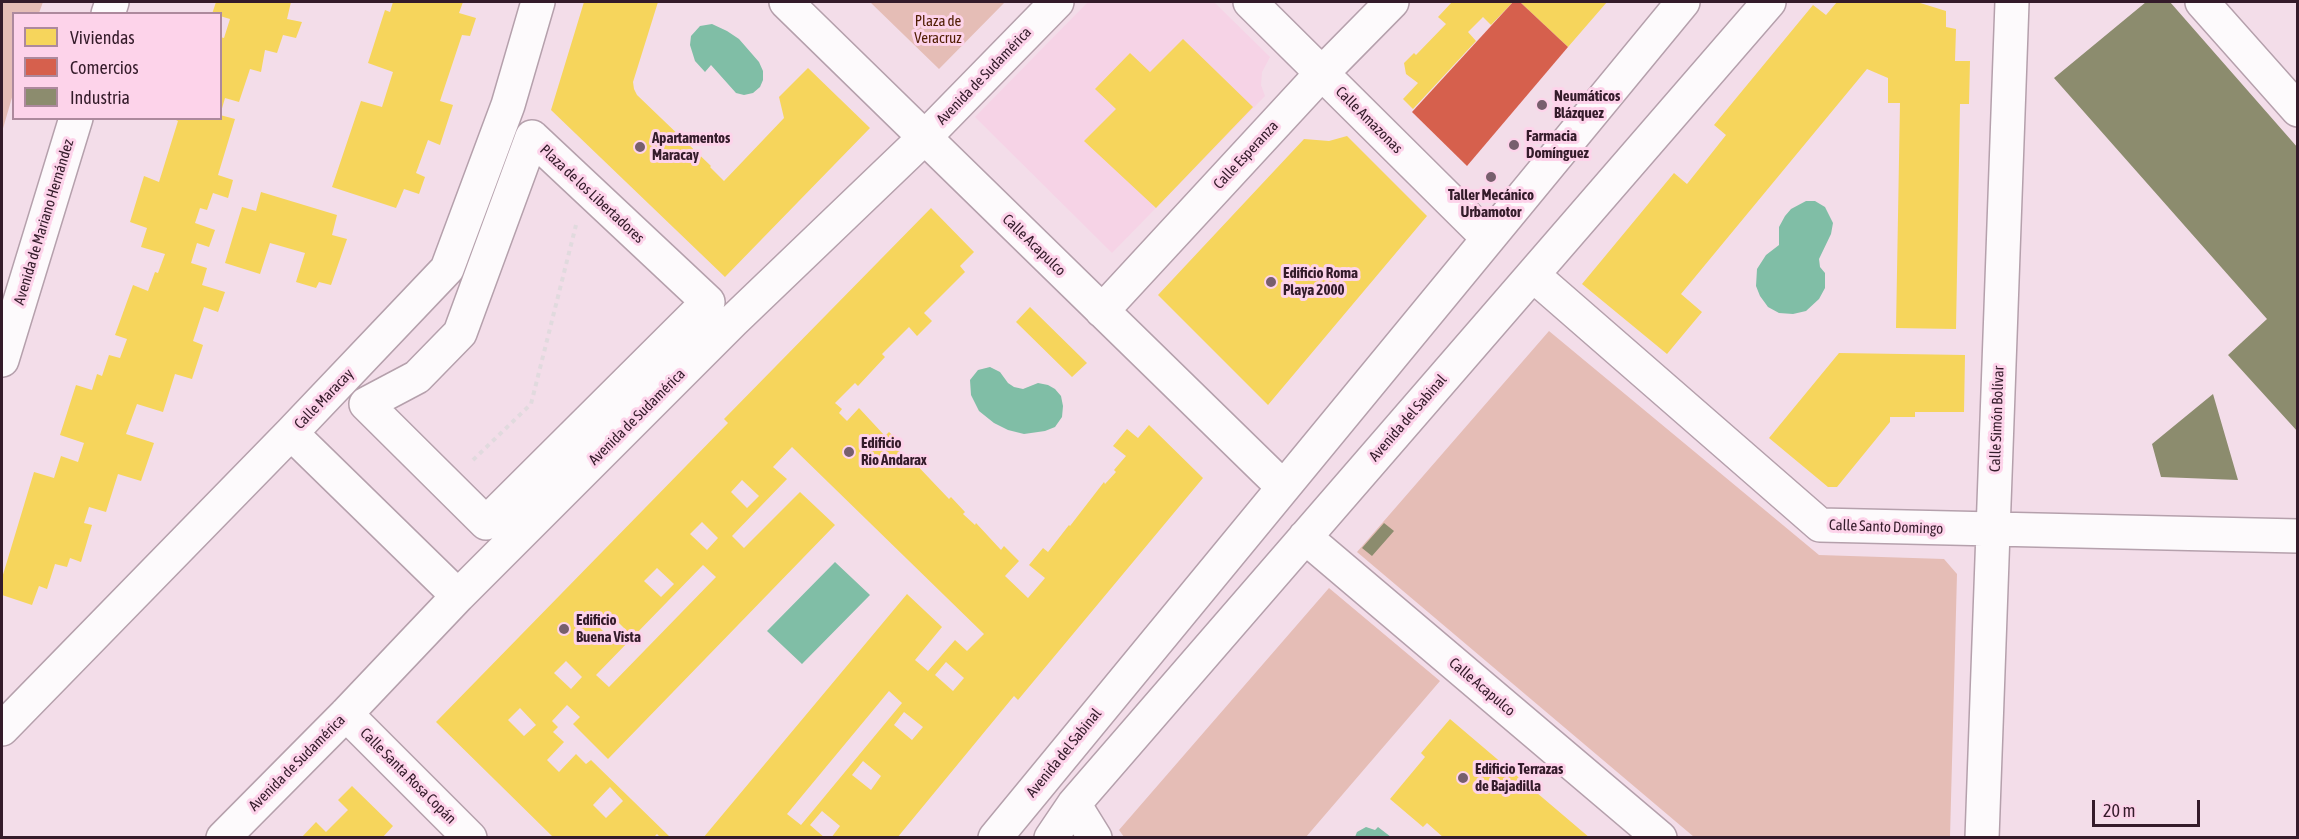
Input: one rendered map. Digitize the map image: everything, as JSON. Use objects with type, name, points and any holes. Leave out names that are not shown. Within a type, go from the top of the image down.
[{"type":"street","name":"Calle Maracay","points":[[2,729],[291,433],[447,269],[508,105],[538,2]]},
{"type":"street","name":"Calle Acapulco","points":[[786,2],[1283,487]]},
{"type":"street","name":"Avenida de Sudamérica","points":[[223,837],[346,714],[458,596],[733,321],[924,138],[1057,2]]},
{"type":"street","name":"Calle Amazonas","points":[[1250,2],[1488,238]]},
{"type":"street","name":"Calle Esperanza","points":[[1102,311],[1322,73],[1392,2]]},
{"type":"street","name":"Avenida del Sabinal","points":[[995,837],[1683,2]]},
{"type":"street","name":"Avenida del Sabinal","points":[[1051,837],[1074,804],[1769,2]]},
{"type":"street","name":"Calle Simón Bolívar","points":[[1982,837],[2012,2]]},
{"type":"street","points":[[2202,2],[2298,110]]},
{"type":"street","name":"Avenida de Mariano Hernández","points":[[2,360],[75,120]]},
{"type":"street","name":"Plaza de los Libertadores","points":[[532,137],[708,302],[486,524],[447,485],[366,404],[417,377],[460,333],[532,137]]},
{"type":"street","name":"Calle Santo Domingo","points":[[1533,275],[1820,525],[1993,531],[2298,536]]},
{"type":"street","points":[[291,433],[458,596]]},
{"type":"street","name":"Calle Acapulco","points":[[1305,537],[1660,837]]},
{"type":"street","name":"Calle Santa Rosa Copán","points":[[346,714],[470,837]]},
{"type":"street","points":[[1074,804],[1095,837]]},
{"type":"path","points":[[447,485],[531,404],[585,187]]},
{"type":"shaded area","points":[[1088,2],[1214,2],[1270,57],[1262,72],[1261,85],[1265,96],[1112,253],[975,117]]},
{"type":"shaded area","points":[[712,24],[739,39],[759,62],[763,71],[763,80],[760,87],[753,93],[744,95],[736,93],[711,65],[705,72],[695,61],[690,45],[691,36],[700,26]]},
{"type":"shaded area","points":[[1806,201],[1815,201],[1825,207],[1833,223],[1831,234],[1819,259],[1820,267],[1825,273],[1825,288],[1819,299],[1806,311],[1793,314],[1779,313],[1768,307],[1760,296],[1756,286],[1757,269],[1766,255],[1779,245],[1779,227],[1785,216],[1791,209]]},
{"type":"shaded area","points":[[990,367],[1000,372],[1014,387],[1023,389],[1038,383],[1055,389],[1061,396],[1063,406],[1062,417],[1055,427],[1024,434],[994,423],[979,411],[971,395],[970,380],[978,370]]},
{"type":"shaded area","points":[[835,562],[870,595],[802,664],[767,631]]},
{"type":"shaded area","points":[[1366,827],[1375,830],[1378,827],[1391,837],[1355,837],[1357,832]]},
{"type":"green space","points":[[2,2],[43,2],[39,12],[12,12],[12,97],[2,132]]},
{"type":"green space","name":"Plaza de Veracruz","points":[[870,2],[1005,2],[939,69]]},
{"type":"green space","points":[[1549,331],[1819,555],[1944,559],[1957,574],[1950,837],[1694,837],[1357,552]]},
{"type":"green space","points":[[1329,588],[1440,681],[1306,837],[1124,837],[1119,830]]},
{"type":"building: Viviendas","points":[[216,2],[291,2],[287,19],[302,22],[296,38],[283,35],[277,53],[265,50],[261,72],[250,69],[239,102],[225,98],[222,108],[222,38],[224,38],[230,19],[222,17],[222,12],[213,12]]},
{"type":"building: Viviendas","points":[[393,2],[463,2],[459,13],[476,18],[470,36],[462,35],[440,101],[453,105],[440,145],[428,140],[416,173],[425,177],[419,194],[404,189],[396,208],[332,187],[361,101],[382,107],[393,72],[368,63],[385,10],[390,12]]},
{"type":"building: Viviendas","name":"Apartamentos Maracay","points":[[584,2],[658,2],[633,82],[634,89],[637,95],[724,181],[784,118],[779,97],[808,68],[870,128],[725,277],[551,110]]},
{"type":"building: Viviendas","points":[[1452,2],[1513,2],[1491,25],[1483,17],[1468,32],[1476,41],[1413,109],[1403,99],[1418,83],[1406,74],[1404,63],[1414,53],[1416,55],[1446,24],[1438,17]]},
{"type":"building: Viviendas","points":[[1520,2],[1607,2],[1568,47]]},
{"type":"building: Viviendas","points":[[1837,2],[1917,2],[1946,11],[1946,27],[1956,29],[1955,61],[1970,61],[1969,104],[1960,104],[1956,329],[1896,328],[1900,103],[1888,103],[1888,78],[1867,69],[1681,294],[1702,312],[1667,354],[1582,284],[1674,173],[1687,184],[1726,135],[1714,125],[1813,5],[1826,15]]},
{"type":"building: Viviendas","points":[[1183,39],[1253,107],[1156,208],[1084,141],[1116,109],[1095,89],[1130,53],[1150,72]]},
{"type":"building: Viviendas","points":[[222,116],[235,119],[218,175],[233,180],[228,198],[213,193],[207,210],[200,208],[195,223],[215,230],[209,247],[197,243],[191,263],[207,268],[202,285],[225,292],[218,312],[204,307],[193,341],[203,345],[192,379],[175,374],[163,412],[137,404],[126,434],[154,443],[141,481],[118,474],[106,512],[89,507],[84,523],[92,525],[81,562],[70,558],[67,567],[55,564],[47,589],[39,586],[32,605],[2,595],[2,578],[34,472],[54,478],[61,456],[78,462],[84,443],[60,435],[76,385],[92,390],[97,374],[102,376],[109,355],[120,358],[127,339],[115,335],[133,285],[148,291],[155,272],[158,273],[165,254],[141,247],[147,228],[130,222],[144,176],[159,182],[178,121],[176,120],[222,120]]},
{"type":"building: Viviendas","name":"Edificio Roma Playa 2000","points":[[1347,136],[1427,216],[1268,405],[1158,295],[1304,139],[1329,141]]},
{"type":"building: Viviendas","points":[[261,192],[337,215],[332,235],[347,239],[331,285],[319,282],[316,288],[296,282],[305,253],[270,243],[260,274],[225,263],[242,207],[256,211]]},
{"type":"building: Viviendas","points":[[931,208],[974,252],[960,266],[965,272],[924,313],[932,321],[917,336],[909,327],[882,354],[885,357],[858,386],[855,383],[835,403],[842,409],[839,413],[847,421],[859,408],[885,436],[889,432],[902,444],[897,449],[910,461],[911,459],[949,499],[951,497],[965,512],[963,514],[975,525],[976,523],[1001,550],[1004,546],[1019,561],[1005,576],[1028,598],[1045,578],[1029,565],[1043,548],[1048,552],[1104,482],[1105,484],[1116,472],[1114,470],[1126,456],[1113,446],[1127,429],[1138,438],[1149,425],[1203,478],[1018,700],[1014,696],[897,838],[831,838],[840,826],[822,811],[810,825],[825,838],[703,838],[907,594],[942,627],[915,660],[928,671],[955,640],[967,651],[984,634],[792,447],[773,467],[787,479],[732,536],[744,548],[800,492],[835,525],[608,759],[573,724],[580,717],[567,705],[552,721],[558,727],[553,732],[564,742],[547,760],[559,772],[576,754],[586,764],[591,760],[671,838],[661,838],[657,834],[653,838],[554,838],[436,722],[728,423],[724,419]],"holes":[[[742,480],[759,496],[747,508],[731,492]],[[702,522],[718,538],[707,550],[690,534]],[[703,565],[716,577],[609,687],[596,675]],[[657,568],[674,584],[661,597],[644,581]],[[611,615],[627,631],[615,643],[599,627]],[[566,661],[582,677],[571,689],[554,673]],[[946,662],[964,678],[953,691],[935,675]],[[889,691],[902,703],[801,825],[787,814]],[[520,708],[536,725],[524,736],[508,720]],[[904,712],[923,727],[912,740],[894,725]],[[863,761],[881,776],[871,790],[852,775]],[[610,787],[623,801],[606,818],[593,805]]]},
{"type":"building: Viviendas","points":[[1030,307],[1087,363],[1072,377],[1016,322]]},
{"type":"building: Viviendas","points":[[1839,353],[1965,355],[1964,412],[1915,412],[1915,417],[1890,417],[1890,422],[1837,487],[1828,487],[1769,438]]},
{"type":"building: Viviendas","name":"Edificio Terrazas de Bajadilla","points":[[1450,719],[1590,838],[1444,838],[1427,823],[1423,827],[1390,799],[1425,757],[1421,753]]},
{"type":"building: Viviendas","points":[[352,786],[393,826],[382,838],[301,838],[316,822],[326,832],[348,810],[338,800]]},
{"type":"building: Comercios","points":[[1513,2],[1520,2],[1568,47],[1467,166],[1412,112]]},
{"type":"building: Industria","points":[[2146,2],[2170,2],[2298,148],[2298,432],[2228,355],[2267,319],[2054,78]]},
{"type":"building: Industria","points":[[2213,394],[2238,480],[2161,477],[2152,444]]},
{"type":"building: Industria","points":[[1384,523],[1394,531],[1372,556],[1362,548]]},
{"type":"place","name":"Neumáticos Blázquez","points":[[1542,105]]},
{"type":"place","name":"Farmacia Domínguez","points":[[1514,145]]},
{"type":"place","name":"Apartamentos Maracay","points":[[640,147]]},
{"type":"place","name":"Taller Mecánico Urbamotor","points":[[1491,177]]},
{"type":"place","name":"Edificio Roma Playa 2000","points":[[1271,282]]},
{"type":"place","name":"Edificio Rio Andarax","points":[[849,452]]},
{"type":"place","name":"Edificio Buena Vista","points":[[564,629]]},
{"type":"place","name":"Edificio Terrazas de Bajadilla","points":[[1463,778]]}]
